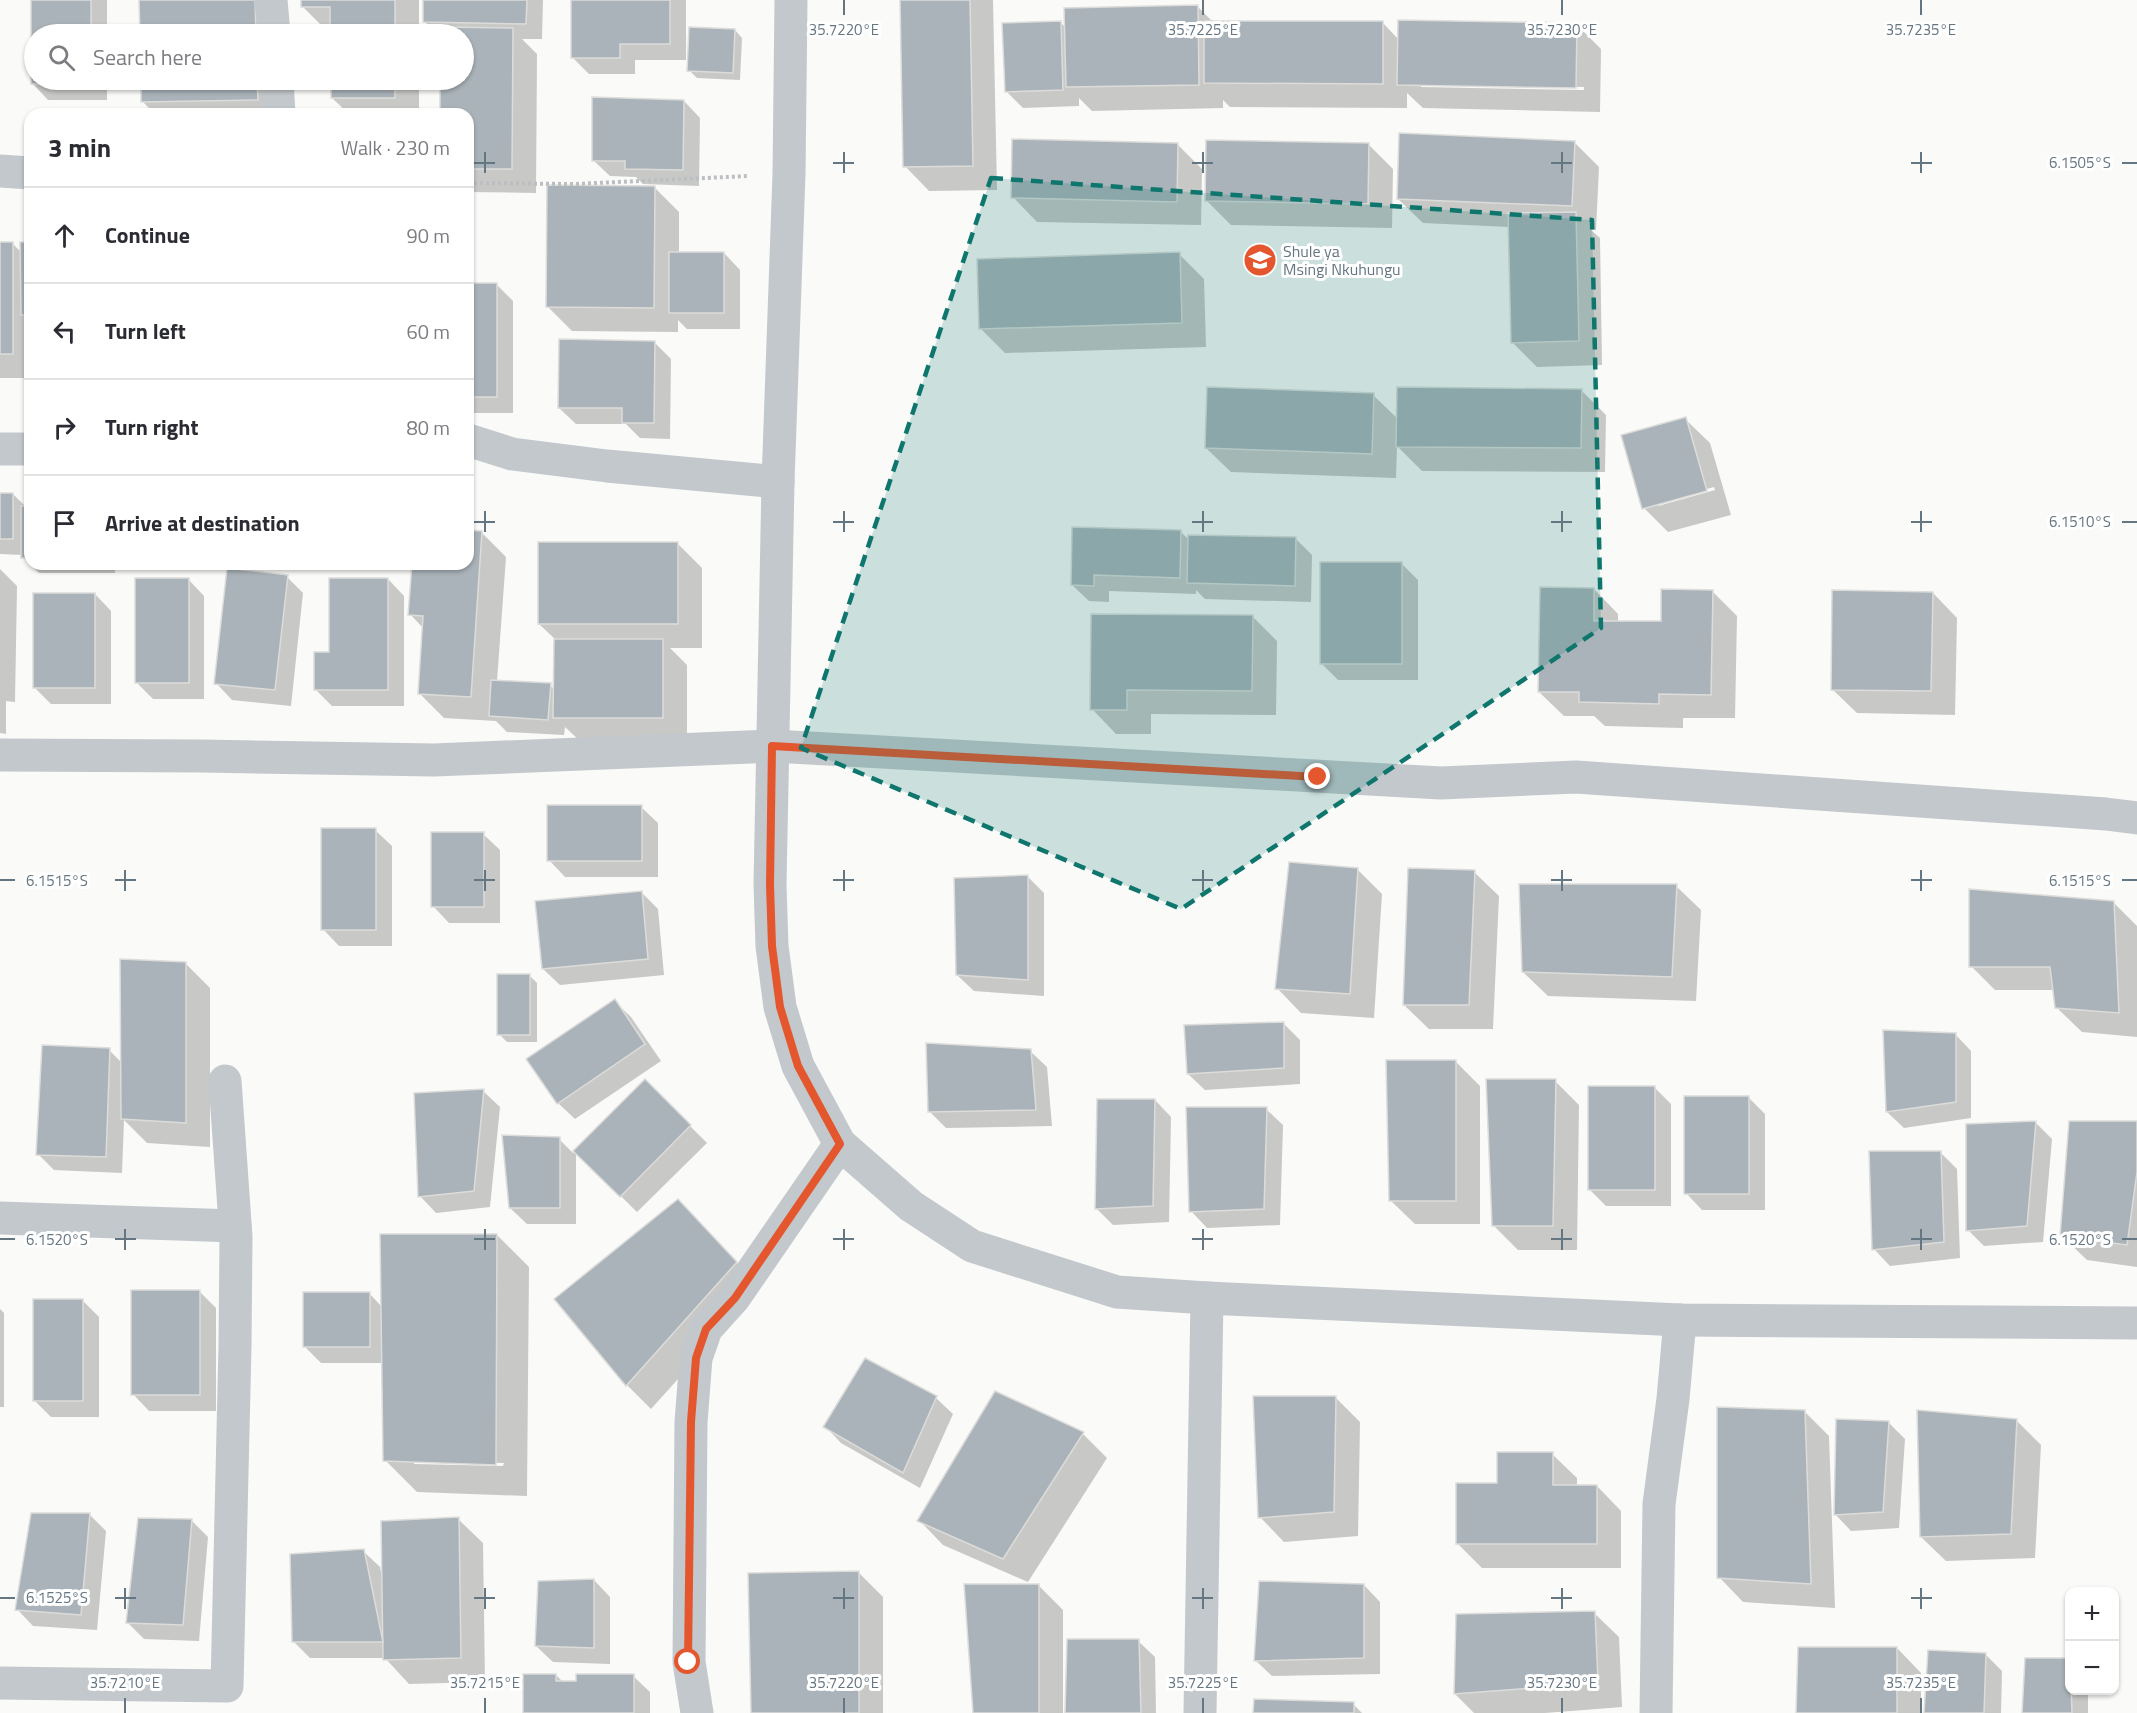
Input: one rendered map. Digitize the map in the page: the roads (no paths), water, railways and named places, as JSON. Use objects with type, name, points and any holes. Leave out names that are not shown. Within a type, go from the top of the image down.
[{"type":"street","points":[[271,0],[273,24]]},
{"type":"street","points":[[791,0],[789,174],[778,482],[772,746],[770,885],[772,946],[780,1007],[798,1066],[840,1144],[911,1206],[972,1246],[1117,1292],[1680,1320],[2137,1323]]},
{"type":"street","points":[[278,90],[279,108]]},
{"type":"street","points":[[0,171],[24,173]]},
{"type":"street","points":[[474,442],[512,454],[607,466],[778,482]]},
{"type":"street","points":[[0,449],[24,449]]},
{"type":"street","points":[[0,755],[434,760],[772,746],[1441,783],[1576,777],[2094,813],[2137,818]]},
{"type":"street","points":[[0,1683],[227,1686],[235,1346],[235,1226],[225,1081]]},
{"type":"street","points":[[697,1713],[688,1662],[691,1422],[696,1358],[706,1329],[735,1298],[840,1144]]},
{"type":"street","points":[[0,1218],[235,1226]]},
{"type":"street","points":[[1200,1713],[1207,1298]]},
{"type":"street","points":[[1656,1713],[1659,1504],[1673,1399],[1680,1320]]},
{"type":"place","name":"Shule ya Msingi Nkuhungu","points":[[1260,260]]}]
